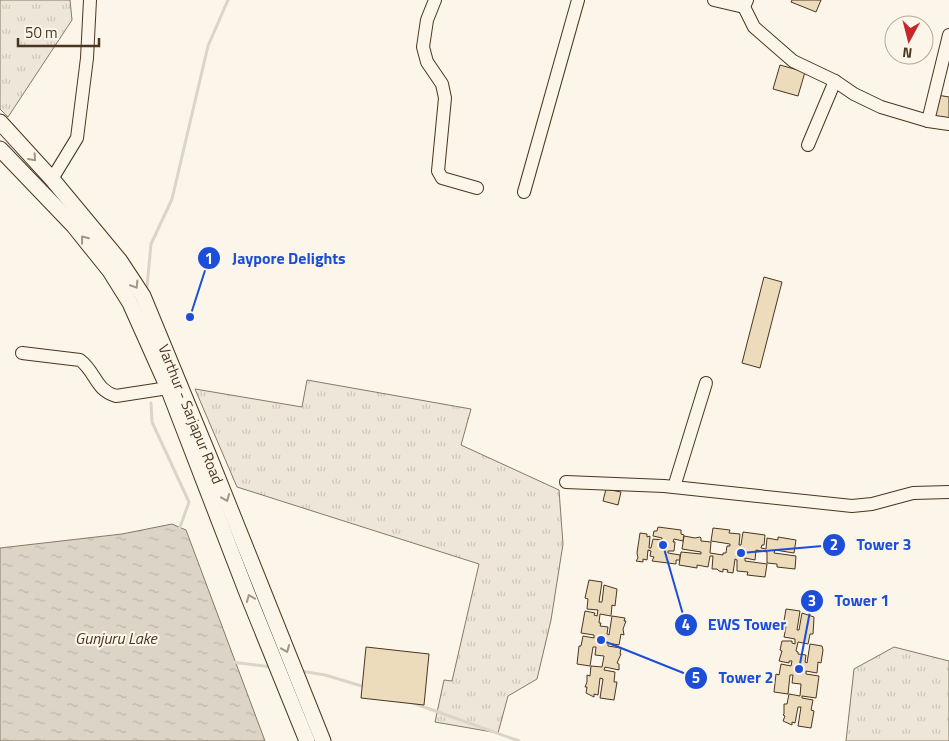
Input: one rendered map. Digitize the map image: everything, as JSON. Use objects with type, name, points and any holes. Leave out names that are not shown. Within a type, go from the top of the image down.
[{"type":"main road","name":"Varthur - Sarjapur Road","points":[[0,122],[52,179],[120,261],[143,296],[323,741]]},
{"type":"main road","name":"Varthur - Sarjapur Road","points":[[0,149],[73,225],[110,271],[130,303],[168,388],[307,741]]},
{"type":"street","points":[[52,179],[77,138],[88,58],[90,0]]},
{"type":"street","points":[[435,0],[427,20],[423,47],[427,62],[442,84],[445,98],[438,171],[442,178],[477,188]]},
{"type":"street","points":[[524,192],[578,0]]},
{"type":"street","points":[[714,0],[746,4],[754,27],[793,61],[835,81],[854,94],[881,107],[928,121],[949,124]]},
{"type":"street","points":[[928,121],[949,35]]},
{"type":"street","points":[[808,145],[835,81]]},
{"type":"street","points":[[22,353],[80,360],[102,390],[116,396],[168,388]]},
{"type":"street","points":[[674,487],[706,383]]},
{"type":"street","points":[[566,482],[674,487],[852,506],[872,504],[913,492],[949,492]]},
{"type":"green space","points":[[0,0],[70,0],[72,20],[8,117],[0,109]]},
{"type":"green space","points":[[307,380],[471,409],[461,445],[559,490],[563,544],[551,620],[537,679],[508,696],[498,733],[435,722],[444,680],[452,681],[479,564],[237,487],[195,389],[302,407]]},
{"type":"green space","points":[[894,647],[949,661],[949,741],[846,741],[854,669]]},
{"type":"water","name":"Gunjuru Lake","points":[[172,524],[186,530],[265,741],[0,741],[0,548],[122,534]]},
{"type":"building","points":[[792,0],[821,0],[816,12],[791,2]]},
{"type":"building","points":[[780,65],[805,72],[798,96],[773,89]]},
{"type":"building","points":[[937,95],[949,97],[949,119],[934,117]]},
{"type":"building","points":[[764,277],[782,282],[760,368],[742,363]]},
{"type":"building","points":[[606,489],[621,492],[618,505],[603,501]]},
{"type":"building","points":[[658,527],[681,530],[681,534],[684,535],[683,541],[674,539],[674,551],[668,551],[668,553],[680,555],[680,560],[676,560],[676,564],[652,561],[654,557],[650,556],[651,551],[648,550],[647,560],[643,559],[643,562],[636,561],[638,558],[640,533],[647,534],[647,537],[650,536],[649,548],[651,548],[653,539],[662,540],[662,538],[653,536],[654,531],[657,531]]},
{"type":"building","points":[[713,528],[730,530],[729,533],[740,534],[739,545],[741,545],[743,532],[765,535],[764,545],[761,548],[766,549],[767,538],[778,540],[778,537],[796,540],[794,553],[775,550],[774,553],[796,556],[795,569],[777,567],[777,564],[767,563],[767,552],[756,550],[755,560],[745,558],[745,561],[767,564],[765,577],[747,575],[748,572],[737,571],[737,560],[735,559],[733,573],[723,569],[723,572],[712,569],[713,556],[710,556],[708,567],[697,565],[697,568],[679,565],[681,552],[701,554],[701,552],[682,549],[684,536],[700,537],[701,541],[711,542],[710,553],[723,555],[723,553],[726,553],[727,546],[730,546],[730,544],[711,541]]},
{"type":"building","points":[[589,580],[602,582],[599,602],[602,602],[604,585],[617,589],[615,606],[612,605],[611,616],[600,614],[600,626],[608,627],[607,634],[609,635],[612,616],[625,618],[624,621],[626,621],[623,629],[624,635],[621,634],[619,645],[608,643],[608,646],[621,648],[621,654],[617,663],[619,664],[619,670],[605,667],[604,670],[615,672],[614,682],[617,682],[614,700],[600,698],[603,679],[600,678],[598,695],[594,694],[594,697],[586,693],[587,675],[590,676],[591,666],[602,667],[604,656],[595,655],[596,647],[593,647],[590,666],[577,664],[579,646],[581,646],[583,636],[594,638],[594,635],[581,633],[585,611],[595,613],[594,615],[597,616],[598,610],[587,609],[588,599],[585,598]]},
{"type":"building","points":[[786,609],[800,611],[797,630],[799,630],[802,613],[814,617],[813,634],[810,634],[808,644],[798,642],[796,651],[798,654],[806,655],[805,662],[807,663],[810,644],[822,646],[823,650],[821,663],[818,662],[817,673],[806,671],[806,674],[819,676],[816,698],[802,696],[802,698],[813,700],[811,710],[814,711],[811,728],[798,726],[801,707],[798,707],[795,723],[792,722],[792,725],[783,721],[785,716],[783,715],[784,704],[787,704],[789,694],[800,696],[801,684],[792,683],[793,675],[790,675],[788,694],[774,692],[776,674],[779,675],[781,664],[791,666],[792,661],[789,661],[789,663],[779,661],[782,641],[792,641],[795,644],[795,639],[784,637],[786,627],[783,627]]},
{"type":"building","points":[[366,647],[429,654],[424,705],[361,698]]},
{"type":"waterway","points":[[147,287],[151,244],[172,199],[208,46],[228,0]]},
{"type":"waterway","points":[[151,403],[152,422],[189,502],[179,530]]},
{"type":"waterway","points":[[231,662],[272,667]]},
{"type":"waterway","points":[[301,671],[325,675],[365,687]]},
{"type":"waterway","points":[[413,703],[519,741]]},
{"type":"place","name":"Jaypore Delights","points":[[190,317]]},
{"type":"place","name":"EWS Tower","points":[[663,545]]},
{"type":"place","name":"Tower 3","points":[[741,553]]},
{"type":"place","name":"Tower 2","points":[[601,640]]},
{"type":"place","name":"Tower 1","points":[[799,669]]}]
